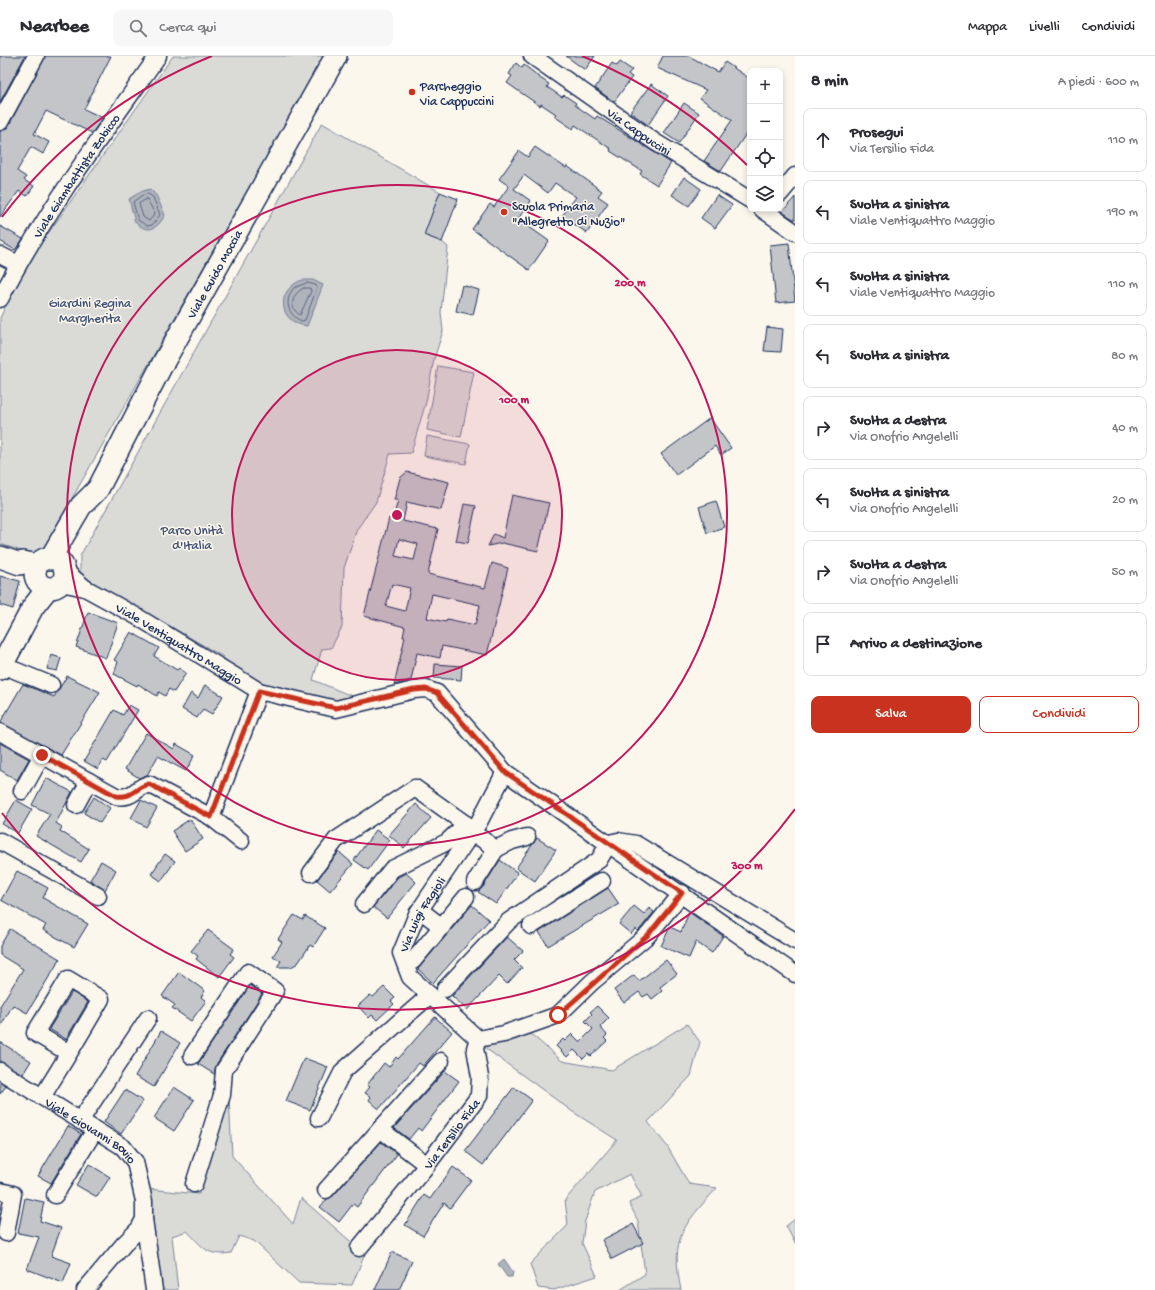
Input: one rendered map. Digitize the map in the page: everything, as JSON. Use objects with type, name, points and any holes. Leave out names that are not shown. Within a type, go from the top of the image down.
[{"type":"main road","name":"Viale Guido Moccia","points":[[1,667],[33,607],[34,596],[46,572],[93,505],[96,493],[162,365],[336,56]]},
{"type":"main road","name":"Viale Ventiquattro Maggio","points":[[0,557],[46,572]]},
{"type":"street","points":[[0,122],[36,56]]},
{"type":"street","name":"Viale Giambattista Zobicco","points":[[0,299],[18,264],[80,166],[158,56]]},
{"type":"street","name":"Via Cappuccini","points":[[532,56],[655,142],[747,198]]},
{"type":"street","points":[[783,190],[795,176]]},
{"type":"street","points":[[768,212],[795,232]]},
{"type":"street","points":[[0,255],[18,264]]},
{"type":"street","name":"Viale Ventiquattro Maggio","points":[[46,572],[85,588],[136,616],[259,691],[336,708],[426,689],[437,693],[505,772],[682,893],[795,974]]},
{"type":"street","points":[[1,667],[51,685]]},
{"type":"street","points":[[211,817],[259,691]]},
{"type":"street","points":[[0,732],[116,796],[125,797],[133,794],[142,786],[149,784],[211,817],[241,841]]},
{"type":"street","points":[[22,791],[42,755]]},
{"type":"street","name":"Via Luigi Fagioli","points":[[478,1039],[410,977],[401,954],[420,910],[505,772]]},
{"type":"street","points":[[76,805],[89,781]]},
{"type":"street","points":[[311,873],[336,840],[415,788],[496,849]]},
{"type":"street","points":[[364,904],[392,869],[471,829]]},
{"type":"street","points":[[474,882],[496,849],[512,841],[527,837]]},
{"type":"street","points":[[0,841],[98,896]]},
{"type":"street","points":[[446,989],[509,921],[599,860],[609,843],[618,841],[636,844],[795,941]]},
{"type":"street","points":[[531,926],[602,881]]},
{"type":"street","points":[[478,1039],[504,1034],[558,1015],[648,935],[682,893]]},
{"type":"street","points":[[413,961],[466,897]]},
{"type":"street","points":[[542,898],[552,913]]},
{"type":"street","points":[[420,910],[442,927]]},
{"type":"street","points":[[192,1056],[248,972],[275,991],[224,1070],[222,1095],[194,1184]]},
{"type":"street","points":[[42,1097],[69,1053],[101,999],[68,979],[35,1033],[69,1053]]},
{"type":"street","points":[[319,1118],[343,1071],[430,995]]},
{"type":"street","points":[[80,1121],[148,1018]]},
{"type":"street","name":"Via Tersilio Fida","points":[[359,1248],[427,1165],[480,1096],[480,1077],[475,1048],[478,1039]]},
{"type":"street","points":[[326,1190],[441,1061]]},
{"type":"street","name":"Viale Giovanni Bovio","points":[[0,1071],[124,1148],[135,1162],[144,1201],[144,1219],[154,1290]]},
{"type":"street","points":[[380,1129],[427,1165]]},
{"type":"street","points":[[55,1195],[95,1130]]},
{"type":"street","points":[[0,1191],[13,1194],[6,1233]]},
{"type":"street","points":[[85,1290],[124,1244],[139,1229],[144,1219]]},
{"type":"green space","name":"Giardini Regina Margherita","points":[[173,56],[324,56],[42,551],[37,556],[0,544],[0,318],[23,269]]},
{"type":"green space","name":"Parco Unità d'Italia","points":[[322,123],[440,192],[424,235],[442,242],[448,247],[441,312],[443,331],[434,359],[426,402],[411,453],[390,454],[376,502],[357,529],[344,568],[342,627],[331,648],[322,649],[313,680],[359,699],[331,703],[266,685],[230,665],[222,656],[80,575],[80,556]]},
{"type":"green space","points":[[438,366],[474,372],[461,437],[427,430]]},
{"type":"green space","points":[[427,436],[470,444],[466,464],[424,456]]},
{"type":"green space","points":[[687,1024],[700,1042],[691,1076],[648,1122],[667,1146],[689,1184],[717,1188],[695,1213],[682,1233],[677,1257],[681,1290],[620,1290],[645,1274],[638,1221],[629,1203],[642,1197],[630,1174],[595,1192],[585,1221],[582,1243],[597,1276],[554,1290],[538,1288],[530,1264],[568,1225],[565,1200],[617,1140],[573,1112],[481,1045],[531,1034],[562,1061],[612,1070]]},
{"type":"green space","points":[[228,1078],[232,1156],[293,1224],[301,1198],[365,1254],[352,1285],[299,1283],[254,1241],[239,1236],[231,1253],[216,1254],[206,1250],[187,1231],[172,1236],[178,1290],[160,1290],[148,1189],[199,1194]]},
{"type":"green space","points":[[795,1219],[795,1243],[786,1226]]},
{"type":"water","points":[[150,189],[156,195],[165,215],[159,224],[152,229],[148,229],[139,226],[135,222],[129,199],[140,192]]},
{"type":"water","points":[[302,280],[313,280],[323,285],[307,326],[297,324],[290,319],[284,306],[284,298],[287,291],[293,285]]},
{"type":"water","points":[[504,1259],[513,1272],[512,1277],[507,1277],[498,1264]]},
{"type":"building","points":[[0,56],[25,56],[0,102]]},
{"type":"building","points":[[45,56],[111,56],[84,109],[103,118],[92,133],[46,111],[34,134],[49,142],[43,154],[31,147],[17,171],[26,177],[24,180],[34,186],[27,196],[19,191],[0,217],[0,131],[8,127]]},
{"type":"building","points":[[566,56],[595,56],[585,70]]},
{"type":"building","points":[[663,56],[689,56],[718,72],[725,62],[747,77],[747,132],[721,171],[704,161],[732,120],[700,98],[706,90],[657,68]]},
{"type":"building","points":[[620,62],[632,70],[628,74],[632,77],[614,102],[595,88],[612,63],[617,66]]},
{"type":"building","points":[[516,63],[522,68],[524,65],[549,84],[547,87],[562,97],[564,95],[576,103],[575,105],[595,119],[597,116],[671,163],[657,185],[640,174],[642,171],[610,151],[611,149],[575,125],[573,129],[554,116],[556,114],[541,104],[540,106],[507,83],[512,76],[509,74]]},
{"type":"building","points":[[651,84],[668,96],[648,125],[630,112]]},
{"type":"building","points":[[684,103],[699,113],[679,143],[664,133]]},
{"type":"building","name":"Scuola Primaria \"Allegretto di Nuzio\"","points":[[535,147],[566,168],[567,166],[602,191],[598,196],[608,203],[587,233],[562,216],[576,197],[555,183],[548,193],[524,175],[514,189],[531,201],[518,219],[549,241],[529,270],[472,229],[490,204],[494,207],[509,186],[499,179],[519,151],[528,157]]},
{"type":"building","points":[[684,177],[701,189],[689,206],[672,195]]},
{"type":"building","points":[[440,192],[458,199],[442,242],[424,235]]},
{"type":"building","points":[[717,195],[732,205],[715,228],[701,218]]},
{"type":"building","points":[[795,197],[795,220],[782,212]]},
{"type":"building","points":[[0,226],[23,239],[15,250],[0,241]]},
{"type":"building","points":[[789,243],[795,301],[776,303],[770,245]]},
{"type":"building","points":[[462,285],[479,290],[473,315],[456,311]]},
{"type":"building","points":[[767,327],[783,329],[781,352],[764,351]]},
{"type":"building","points":[[710,418],[731,448],[721,455],[715,446],[676,475],[661,454]]},
{"type":"building","points":[[407,472],[449,482],[441,510],[407,502],[403,521],[438,529],[428,574],[485,588],[492,563],[508,568],[487,655],[442,646],[440,658],[417,653],[411,680],[394,685],[405,637],[403,637],[405,627],[364,616],[389,518],[393,519],[398,500],[394,500],[400,478]],"holes":[[[399,539],[418,544],[414,560],[395,556]],[[392,584],[410,588],[405,611],[386,606]],[[432,594],[480,605],[475,625],[447,619],[446,622],[427,618]]]},
{"type":"building","points":[[512,495],[549,503],[538,551],[502,543],[488,546],[494,534],[503,538]]},
{"type":"building","points":[[716,501],[724,527],[707,533],[699,507]]},
{"type":"building","points":[[464,504],[476,506],[468,543],[456,541]]},
{"type":"building","points":[[0,576],[20,581],[13,609],[0,605]]},
{"type":"building","points":[[88,612],[118,623],[106,658],[76,647]]},
{"type":"building","points":[[131,632],[159,648],[154,656],[177,670],[179,668],[186,673],[174,692],[169,689],[165,696],[159,692],[157,696],[138,684],[137,686],[114,674],[118,662],[114,660]]},
{"type":"building","points":[[51,655],[61,658],[57,671],[47,669]]},
{"type":"building","points":[[435,664],[462,666],[461,680],[434,678]]},
{"type":"building","points":[[67,676],[100,692],[61,755],[0,723],[23,684],[54,697]]},
{"type":"building","points":[[205,685],[223,696],[212,714],[203,709],[197,718],[182,709],[191,693],[198,698]]},
{"type":"building","points":[[129,705],[138,710],[107,762],[103,760],[98,769],[84,761],[114,710],[123,715]]},
{"type":"building","points":[[146,733],[174,749],[176,744],[195,755],[186,771],[158,756],[147,775],[139,778],[125,769]]},
{"type":"building","points":[[0,743],[29,759],[17,780],[0,770]]},
{"type":"building","points":[[46,778],[72,792],[56,823],[62,827],[60,831],[89,849],[81,862],[36,836],[50,814],[32,805]]},
{"type":"building","points":[[94,797],[110,808],[100,823],[84,813]]},
{"type":"building","points":[[16,800],[32,809],[18,833],[2,824]]},
{"type":"building","points":[[141,800],[157,808],[146,827],[131,818]]},
{"type":"building","points":[[416,804],[431,818],[404,848],[389,835]]},
{"type":"building","points":[[190,819],[203,839],[185,851],[172,831]]},
{"type":"building","points":[[376,830],[390,840],[368,870],[354,860]]},
{"type":"building","points":[[537,838],[556,850],[535,881],[516,868]]},
{"type":"building","points":[[339,852],[353,864],[330,891],[317,880]]},
{"type":"building","points":[[165,854],[175,861],[161,881],[151,874]]},
{"type":"building","points":[[500,860],[518,873],[496,904],[478,892],[483,887]]},
{"type":"building","points":[[101,861],[116,870],[105,890],[90,880]]},
{"type":"building","points":[[17,871],[48,888],[43,898],[88,924],[74,947],[43,930],[46,925],[1,900]]},
{"type":"building","points":[[406,873],[416,882],[387,918],[373,907],[398,877]]},
{"type":"building","points":[[608,888],[619,904],[548,946],[539,932]]},
{"type":"building","points":[[472,905],[489,920],[433,983],[418,969]]},
{"type":"building","points":[[634,906],[644,914],[649,908],[654,912],[638,931],[635,929],[631,934],[619,924]]},
{"type":"building","points":[[689,912],[723,936],[712,953],[696,942],[689,958],[661,946],[670,927],[681,932]]},
{"type":"building","points":[[294,915],[303,920],[305,916],[325,928],[313,947],[310,945],[298,963],[291,967],[277,967],[281,961],[273,956],[282,942],[278,939]]},
{"type":"building","points":[[10,929],[60,959],[27,1013],[13,1005],[0,1027],[0,1006],[23,969],[0,955],[0,946]]},
{"type":"building","points":[[208,930],[234,949],[230,954],[234,957],[219,977],[196,959],[198,956],[191,951]]},
{"type":"building","points":[[507,937],[523,951],[514,960],[522,968],[507,984],[499,976],[467,1010],[452,996]]},
{"type":"building","points":[[666,960],[677,974],[660,987],[662,991],[652,999],[648,994],[643,997],[639,992],[624,1003],[614,990],[634,975],[639,981]]},
{"type":"building","points":[[179,972],[205,991],[201,997],[206,1001],[191,1021],[172,1008],[175,1005],[162,996]]},
{"type":"building","points":[[250,985],[262,994],[216,1065],[214,1074],[198,1064]]},
{"type":"building","points":[[384,987],[395,998],[391,1001],[394,1004],[377,1020],[372,1015],[369,1018],[358,1006],[370,995],[373,997]]},
{"type":"building","points":[[72,992],[88,1002],[66,1039],[49,1029]]},
{"type":"building","points":[[597,1006],[609,1018],[600,1027],[607,1035],[604,1038],[607,1041],[591,1056],[588,1054],[583,1059],[574,1050],[567,1057],[556,1046],[563,1039],[565,1041],[572,1034],[580,1042],[593,1029],[585,1021],[592,1014],[590,1012]]},
{"type":"building","points":[[435,1017],[452,1032],[423,1066],[419,1063],[379,1109],[369,1100],[371,1097],[365,1093],[370,1087],[367,1085],[384,1063],[389,1067],[396,1057],[398,1059]]},
{"type":"building","points":[[161,1031],[180,1043],[154,1087],[135,1076]]},
{"type":"building","points":[[0,1042],[31,1061],[23,1074],[0,1062]]},
{"type":"building","points":[[304,1058],[328,1067],[310,1110],[286,1101]]},
{"type":"building","points":[[445,1071],[459,1081],[421,1131],[418,1128],[409,1139],[394,1128]]},
{"type":"building","points":[[0,1082],[6,1086],[0,1094]]},
{"type":"building","points":[[174,1087],[194,1100],[174,1131],[154,1118]]},
{"type":"building","points":[[514,1087],[532,1100],[483,1165],[465,1151]]},
{"type":"building","points":[[125,1090],[143,1101],[121,1134],[104,1122]]},
{"type":"building","points":[[68,1126],[81,1134],[51,1183],[38,1176]]},
{"type":"building","points":[[381,1142],[397,1154],[357,1207],[353,1204],[339,1222],[320,1207],[327,1199],[333,1196]]},
{"type":"building","points":[[89,1164],[110,1177],[97,1197],[76,1185]]},
{"type":"building","points":[[453,1167],[471,1180],[450,1208],[444,1203],[423,1236],[405,1225],[424,1195],[430,1199]]},
{"type":"building","points":[[25,1198],[44,1202],[40,1221],[61,1228],[51,1256],[71,1263],[63,1283],[27,1269],[39,1237],[18,1233]]},
{"type":"building","points":[[633,1224],[643,1243],[612,1259],[602,1240]]},
{"type":"building","points":[[392,1252],[412,1261],[399,1290],[375,1290]]},
{"type":"place","name":"Parcheggio Via Cappuccini","points":[[412,92]]},
{"type":"place","name":"Scuola Primaria \"Allegretto di Nuzio\"","points":[[504,212]]},
{"type":"route","points":[[42,755],[116,796],[125,797],[133,794],[142,786],[149,784],[211,817],[259,691],[336,708],[398,695],[414,690],[426,689],[437,693],[505,772],[682,893],[648,935],[620,961],[592,982],[558,1015]]}]
